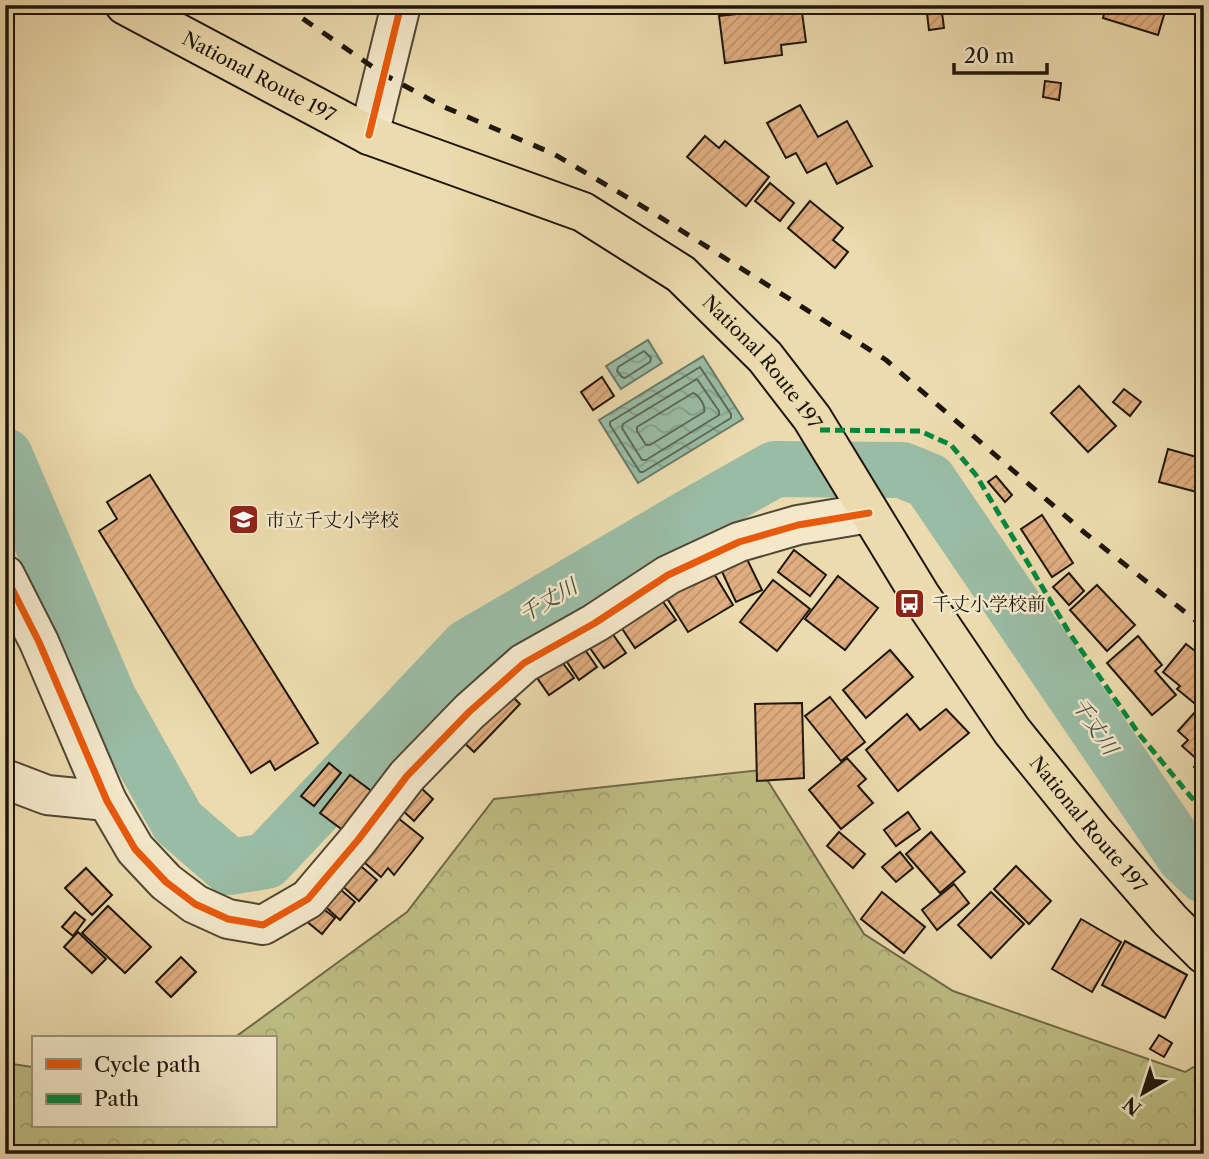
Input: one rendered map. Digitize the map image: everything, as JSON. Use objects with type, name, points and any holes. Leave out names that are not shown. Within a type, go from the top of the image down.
[{"type":"highway","name":"National Route 197","points":[[124,5],[369,135],[583,212],[681,274],[765,357],[812,418],[920,595],[1012,731],[1092,830],[1170,920],[1204,954]]},
{"type":"street","points":[[369,135],[401,5]]},
{"type":"street","points":[[5,575],[39,642],[107,802],[135,849],[166,882],[195,904],[228,919],[263,925],[308,899],[358,841],[407,776],[469,712],[524,663],[595,623],[668,575],[739,542],[865,505]]},
{"type":"street","points":[[5,779],[47,795],[107,802]]},
{"type":"green space","points":[[761,770],[864,934],[953,991],[1185,1072],[1204,1061],[1204,1154],[5,1154],[5,1063],[32,1067],[32,1128],[276,1128],[276,1036],[237,1036],[407,912],[494,799]]},
{"type":"water","points":[[648,340],[662,363],[621,389],[606,366]]},
{"type":"water","points":[[703,356],[743,419],[638,483],[599,420]]},
{"type":"building","points":[[744,5],[801,5],[806,42],[781,45],[782,55],[725,63],[719,16],[745,13]]},
{"type":"building","points":[[926,5],[941,5],[944,28],[929,30]]},
{"type":"building","points":[[1106,5],[1167,5],[1158,35],[1103,18]]},
{"type":"building","points":[[1045,81],[1061,83],[1059,100],[1043,97]]},
{"type":"building","points":[[800,105],[818,137],[847,121],[872,166],[837,184],[826,163],[807,173],[796,153],[786,158],[767,123]]},
{"type":"building","points":[[705,136],[719,148],[725,141],[769,177],[746,206],[687,157]]},
{"type":"building","points":[[770,183],[794,203],[780,221],[755,201]]},
{"type":"building","points":[[810,201],[843,228],[833,240],[848,252],[835,268],[788,228]]},
{"type":"building","points":[[602,377],[614,396],[593,410],[581,392]]},
{"type":"building","points":[[1079,386],[1116,426],[1088,452],[1051,413]]},
{"type":"building","points":[[1124,389],[1141,402],[1130,416],[1113,402]]},
{"type":"building","points":[[1168,449],[1204,459],[1204,494],[1159,482]]},
{"type":"building","points":[[150,475],[318,743],[275,770],[270,761],[251,773],[99,531],[117,519],[107,502]]},
{"type":"building","points":[[996,476],[1012,495],[1005,502],[988,482]]},
{"type":"building","points":[[1042,515],[1073,563],[1052,577],[1021,529]]},
{"type":"building","points":[[794,550],[826,575],[810,596],[778,572]]},
{"type":"building","points":[[743,551],[762,590],[736,602],[718,563]]},
{"type":"building","points":[[710,567],[733,605],[688,632],[665,595]]},
{"type":"building","points":[[1069,573],[1084,591],[1069,605],[1053,587]]},
{"type":"building","points":[[838,576],[878,608],[845,650],[805,619]]},
{"type":"building","points":[[773,580],[810,609],[777,651],[740,622]]},
{"type":"building","points":[[1097,585],[1135,625],[1107,651],[1070,610]]},
{"type":"building","points":[[661,599],[676,620],[635,648],[621,627]]},
{"type":"building","points":[[607,626],[626,653],[604,668],[585,641]]},
{"type":"building","points":[[1138,636],[1162,665],[1155,671],[1176,695],[1152,715],[1107,663]]},
{"type":"building","points":[[581,644],[597,667],[579,680],[563,656]]},
{"type":"building","points":[[1186,644],[1204,658],[1204,664],[1195,675],[1204,682],[1204,701],[1199,707],[1177,689],[1180,686],[1163,672]]},
{"type":"building","points":[[890,650],[913,677],[866,718],[843,690]]},
{"type":"building","points":[[559,658],[574,678],[549,695],[535,675]]},
{"type":"building","points":[[505,689],[520,704],[474,752],[459,738]]},
{"type":"building","points":[[830,697],[865,742],[841,761],[805,716]]},
{"type":"building","points":[[1204,702],[1204,776],[1194,767],[1199,761],[1182,746],[1188,740],[1178,731]]},
{"type":"building","points":[[802,703],[804,778],[757,781],[755,704]]},
{"type":"building","points":[[946,709],[969,733],[898,791],[866,750],[907,714],[920,730]]},
{"type":"building","points":[[847,758],[866,779],[858,786],[873,803],[841,829],[809,790]]},
{"type":"building","points":[[329,763],[341,773],[314,806],[301,796]]},
{"type":"building","points":[[350,775],[374,793],[344,831],[320,813]]},
{"type":"building","points":[[420,787],[433,799],[414,821],[400,808]]},
{"type":"building","points":[[908,812],[920,829],[896,846],[884,830]]},
{"type":"building","points":[[393,814],[423,838],[394,875],[388,868],[381,877],[357,856]]},
{"type":"building","points":[[839,832],[865,854],[853,868],[827,846]]},
{"type":"building","points":[[931,832],[965,872],[940,893],[906,854]]},
{"type":"building","points":[[900,852],[913,868],[896,882],[882,867]]},
{"type":"building","points":[[356,862],[377,880],[359,901],[338,882]]},
{"type":"building","points":[[1016,866],[1051,901],[1029,924],[994,889]]},
{"type":"building","points":[[86,868],[112,895],[92,915],[65,888]]},
{"type":"building","points":[[333,883],[355,902],[340,920],[318,900]]},
{"type":"building","points":[[954,884],[969,903],[937,930],[922,910]]},
{"type":"building","points":[[882,892],[925,927],[904,953],[861,919]]},
{"type":"building","points":[[991,892],[1024,924],[991,958],[958,925]]},
{"type":"building","points":[[317,904],[335,918],[322,934],[305,920]]},
{"type":"building","points":[[108,906],[151,947],[125,973],[82,933]]},
{"type":"building","points":[[75,912],[85,920],[73,936],[62,927]]},
{"type":"building","points":[[1081,919],[1121,942],[1092,992],[1052,969]]},
{"type":"building","points":[[78,932],[106,959],[92,973],[64,947]]},
{"type":"building","points":[[1125,941],[1187,975],[1165,1018],[1102,985]]},
{"type":"building","points":[[181,957],[196,972],[171,997],[156,982]]},
{"type":"building","points":[[1159,1035],[1172,1043],[1164,1057],[1150,1049]]},
{"type":"waterway","name":"千丈川","points":[[5,456],[109,699],[178,822],[230,867],[266,861],[468,647],[775,469],[902,470],[929,481],[1184,856],[1204,875]]},
{"type":"railway","points":[[283,5],[383,74],[442,106],[554,154],[652,212],[886,360],[1085,533],[1204,627]]},
{"type":"marked path","points":[[820,430],[920,431],[951,445],[976,475],[1070,634],[1139,734],[1204,810]]},
{"type":"cycle path","points":[[369,135],[401,5]]},
{"type":"cycle path","points":[[5,575],[39,642],[107,801],[135,849],[166,882],[195,904],[228,919],[263,925],[308,899],[407,776],[469,712],[524,663],[595,623],[668,575],[739,542],[798,525],[869,513]]},
{"type":"place","name":"市立千丈小学校","points":[[243,520]]},
{"type":"place","name":"千丈小学校前","points":[[909,604]]}]
